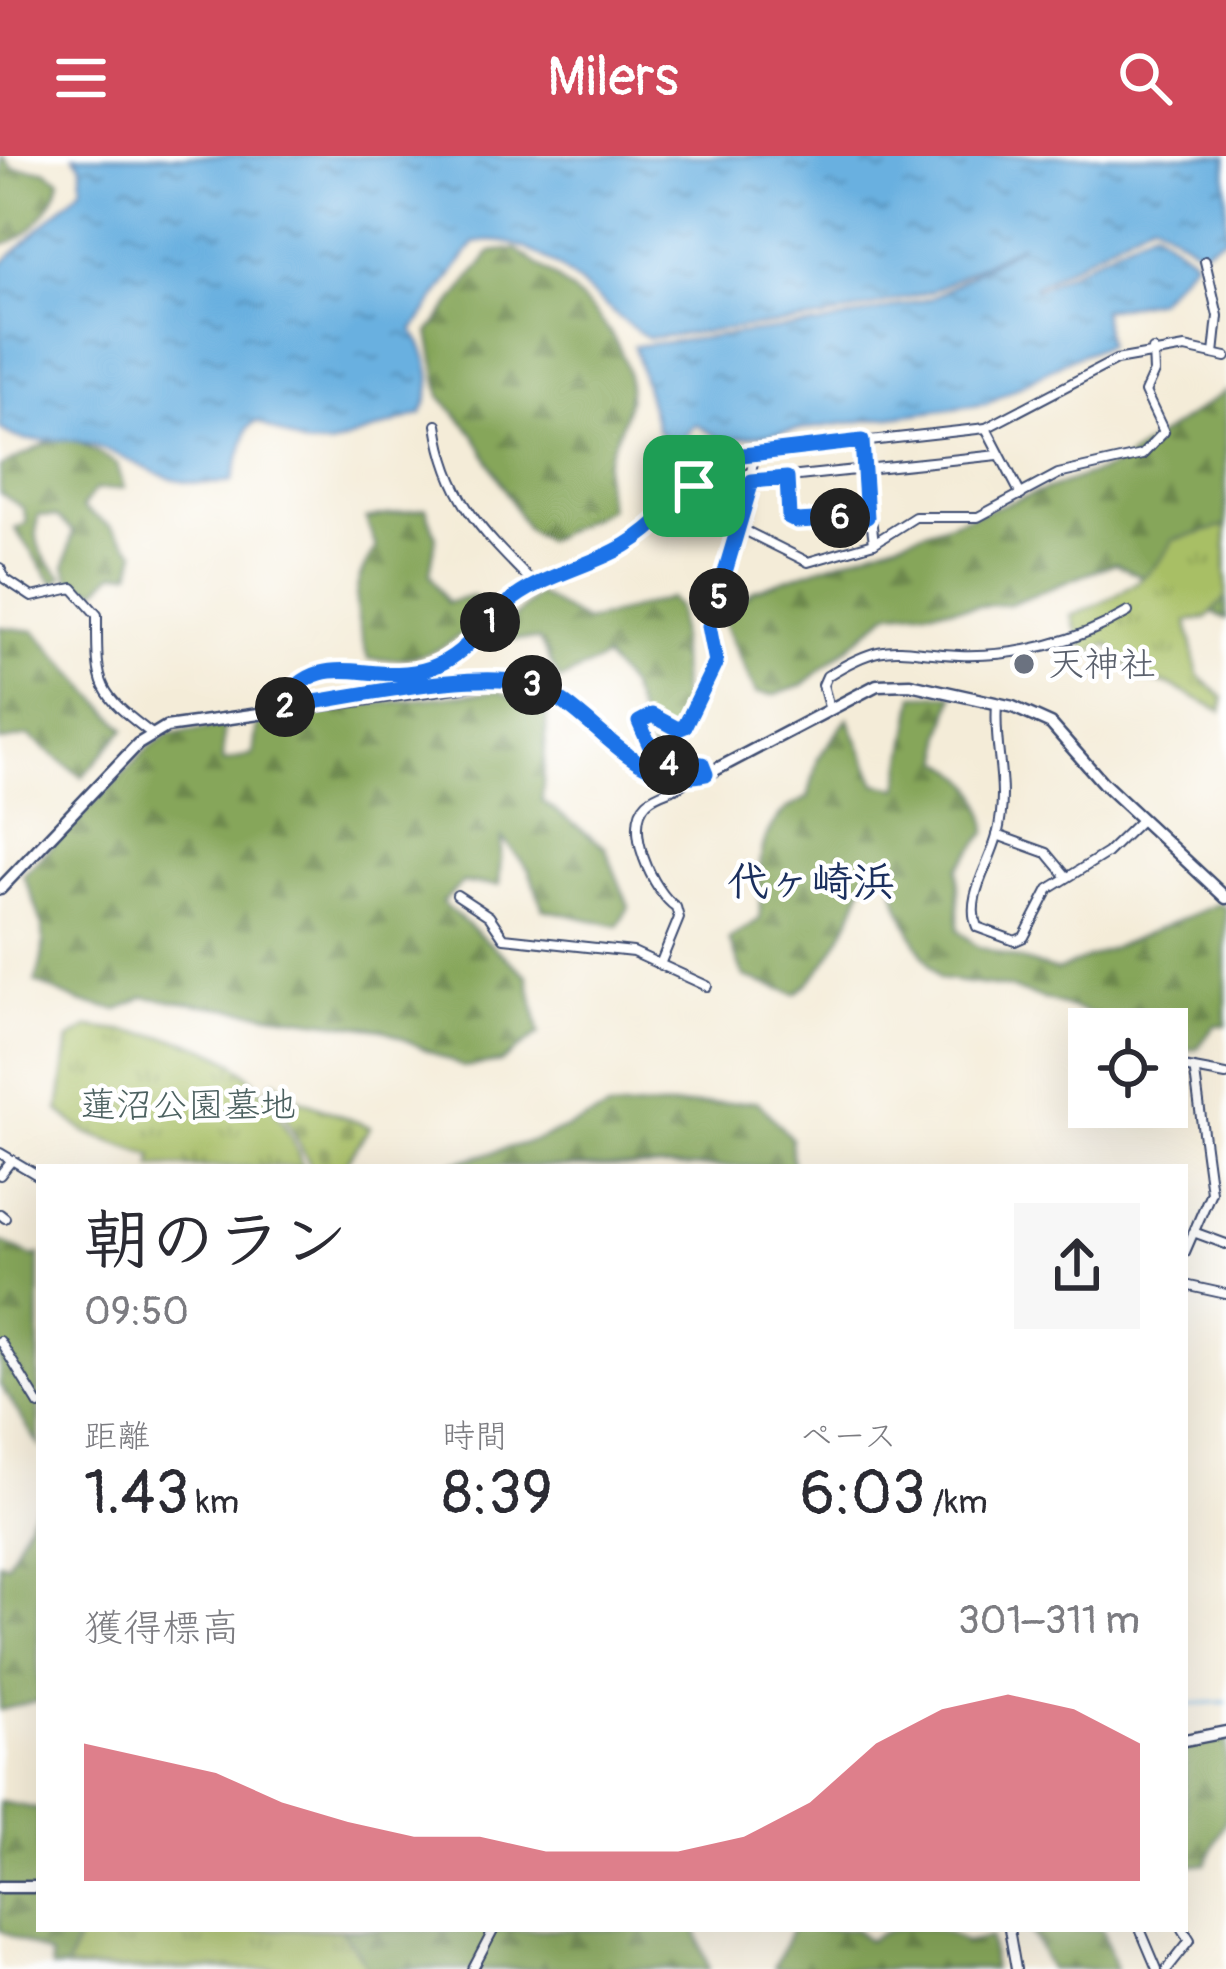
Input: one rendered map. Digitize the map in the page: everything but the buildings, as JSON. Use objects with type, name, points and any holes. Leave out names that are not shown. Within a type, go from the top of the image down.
[{"type":"main road","points":[[0,890],[152,734],[184,722],[281,707],[511,680],[555,696],[647,768],[668,778],[706,774],[866,688],[895,683],[997,704],[1051,724],[1141,820],[1226,898]]},
{"type":"main road","points":[[1188,1738],[1226,1732]]},
{"type":"main road","points":[[0,1887],[36,1887]]},
{"type":"street","points":[[1205,260],[1218,316],[1214,354]]},
{"type":"street","points":[[1213,292],[1226,290]]},
{"type":"street","points":[[281,707],[319,670],[343,668],[388,677],[440,664],[473,642],[510,600],[618,550],[682,502],[717,458],[986,428],[1116,360],[1185,348],[1226,357]]},
{"type":"street","points":[[682,502],[692,518],[740,528],[808,562],[874,543],[915,517],[978,517],[1058,474],[1129,461],[1157,444],[1163,423],[1145,392],[1154,372],[1153,350]]},
{"type":"street","points":[[437,425],[443,468],[478,529],[538,588]]},
{"type":"street","points":[[986,428],[1021,495]]},
{"type":"street","points":[[862,441],[867,517],[874,543]]},
{"type":"street","points":[[706,774],[702,764],[656,760],[639,722],[652,715],[678,729],[685,726],[705,688],[716,662],[709,626],[740,528],[755,452]]},
{"type":"street","points":[[752,481],[998,455]]},
{"type":"street","points":[[787,478],[789,517],[797,521],[867,517]]},
{"type":"street","points":[[0,568],[5,579],[32,597],[73,588],[97,615],[97,662],[105,698],[152,734]]},
{"type":"street","points":[[829,707],[823,685],[827,676],[882,648],[991,653],[1087,637],[1128,612]]},
{"type":"street","points":[[997,704],[1005,782],[997,835],[971,908],[985,932],[1015,941],[1024,938],[1049,889],[1107,853],[1141,820]]},
{"type":"street","points":[[661,962],[679,918],[676,908],[659,896],[648,870],[640,846],[641,811],[647,800],[689,778]]},
{"type":"street","points":[[997,835],[1047,853],[1067,877]]},
{"type":"street","points":[[457,895],[488,916],[504,938],[633,952],[707,986]]},
{"type":"street","points":[[1188,1071],[1226,1075]]},
{"type":"street","points":[[1188,1247],[1210,1192],[1195,1073]]},
{"type":"street","points":[[0,1154],[36,1174]]},
{"type":"street","points":[[0,1175],[12,1160]]},
{"type":"street","points":[[1210,1192],[1226,1195]]},
{"type":"street","points":[[1196,1233],[1226,1244]]},
{"type":"street","points":[[1188,1286],[1226,1294]]},
{"type":"street","points":[[0,1340],[36,1400]]},
{"type":"street","points":[[473,1969],[492,1932]]},
{"type":"street","points":[[1010,1932],[1016,1969]]},
{"type":"street","points":[[1141,1932],[1157,1969]]},
{"type":"street","points":[[1167,1969],[1190,1940],[1185,1932]]},
{"type":"green space","points":[[2,156],[14,168],[44,170],[60,180],[39,221],[20,237],[0,244]]},
{"type":"green space","points":[[515,249],[597,316],[624,360],[629,384],[626,410],[605,465],[609,508],[546,541],[527,530],[474,434],[441,397],[429,333],[491,252]]},
{"type":"green space","points":[[1226,391],[1226,619],[1115,563],[1010,604],[890,612],[803,685],[775,695],[756,693],[721,618],[754,590],[1115,466]]},
{"type":"green space","points":[[65,434],[117,464],[124,488],[95,490],[82,508],[110,526],[136,552],[131,572],[114,573],[97,590],[71,583],[65,567],[73,531],[57,517],[38,515],[40,550],[63,577],[53,583],[15,529],[27,523],[23,508],[0,493],[0,467]]},
{"type":"green space","points":[[426,508],[436,537],[430,574],[447,603],[473,596],[488,611],[434,651],[405,659],[368,659],[356,601],[360,576],[376,548],[366,519]]},
{"type":"green space","points":[[1226,526],[1226,597],[1206,619],[1187,621],[1198,675],[1223,698],[1222,711],[1167,684],[1142,680],[1108,644],[1086,655],[1071,616],[1130,587],[1155,566],[1173,540]]},
{"type":"green space","points":[[538,594],[586,622],[670,598],[678,608],[683,727],[652,752],[629,687],[605,658],[560,680],[539,640],[494,638]]},
{"type":"green space","points":[[0,627],[35,631],[125,729],[82,777],[29,736],[0,742]]},
{"type":"green space","points":[[498,691],[547,713],[542,801],[605,847],[629,907],[618,926],[543,909],[529,870],[502,838],[499,885],[462,883],[442,903],[528,976],[539,1033],[501,1062],[463,1067],[382,1029],[143,997],[119,1010],[82,1003],[35,982],[43,953],[42,928],[23,875],[148,749],[169,734],[224,726],[223,762],[253,755],[258,716]]},
{"type":"green space","points":[[915,695],[954,695],[943,733],[943,761],[975,789],[987,832],[958,868],[958,929],[976,946],[1057,971],[1220,903],[1226,909],[1226,1025],[1215,1025],[1197,1049],[1188,1050],[1188,1008],[1073,1008],[1009,988],[940,979],[909,930],[891,875],[869,865],[842,935],[821,968],[796,994],[744,977],[729,939],[760,919],[760,864],[768,833],[790,807],[808,798],[818,758],[848,718],[876,784],[899,788]]},
{"type":"green space","name":"蓮沼公園墓地","points":[[89,1027],[169,1038],[216,1053],[256,1083],[294,1143],[301,1164],[152,1164],[153,1156],[86,1133],[59,1111],[69,1040]]},
{"type":"green space","points":[[275,1081],[298,1099],[370,1127],[345,1164],[309,1164],[269,1085]]},
{"type":"green space","points":[[757,1101],[791,1138],[793,1164],[450,1164],[540,1139],[608,1110]]},
{"type":"green space","points":[[0,1241],[36,1256],[36,1440],[0,1385]]},
{"type":"green space","points":[[36,1506],[36,1702],[0,1710],[0,1562],[7,1564]]},
{"type":"green space","points":[[1226,1738],[1226,1818],[1206,1864],[1188,1866],[1188,1745]]},
{"type":"green space","points":[[0,1802],[36,1808],[36,1932],[74,1932],[77,1947],[91,1932],[697,1932],[710,1969],[51,1969],[49,1955],[0,1930]]},
{"type":"green space","points":[[80,1932],[343,1932],[369,1969],[66,1969]]},
{"type":"green space","points":[[791,1932],[858,1932],[869,1941],[887,1932],[945,1932],[965,1942],[991,1937],[993,1969],[773,1969]]},
{"type":"green space","points":[[1032,1932],[1104,1932],[1116,1969],[1051,1969]]},
{"type":"water","points":[[74,156],[1226,156],[1226,237],[1200,251],[1152,220],[1034,287],[1153,228],[1195,259],[1157,300],[1102,310],[1107,345],[1067,360],[986,404],[723,440],[695,424],[679,443],[658,432],[634,346],[823,324],[932,298],[1022,244],[930,292],[822,319],[649,338],[545,258],[523,247],[474,243],[413,331],[430,371],[421,414],[330,446],[304,445],[256,421],[248,428],[232,481],[208,484],[170,478],[80,442],[29,440],[0,428],[0,266],[82,188],[81,165]]},
{"type":"waterway","points":[[1188,1704],[1226,1702]]},
{"type":"place","name":"天神社","points":[[1024,664]]},
{"type":"district","name":"代ヶ崎浜","points":[[811,883]]},
{"type":"route","points":[[862,441],[867,517],[797,521],[789,517],[787,478],[752,481],[709,626],[716,662],[705,688],[685,726],[678,729],[652,715],[644,715],[639,722],[643,741],[656,760],[668,765],[702,764],[706,774],[679,780],[657,774],[555,696],[511,680],[281,707],[319,670],[343,668],[388,677],[427,670],[453,658],[510,600],[618,550],[682,502],[694,486],[717,458],[862,441]]}]
